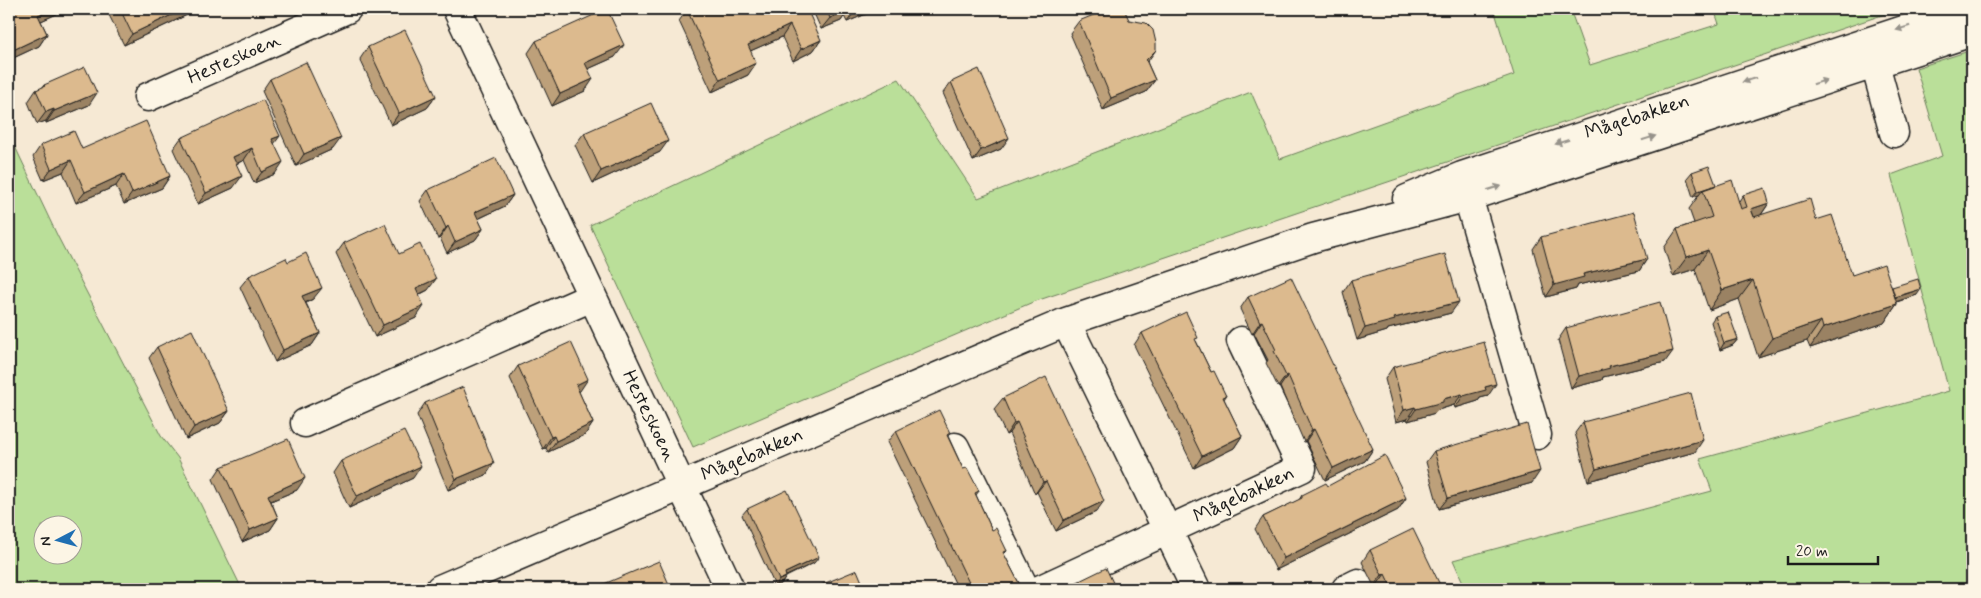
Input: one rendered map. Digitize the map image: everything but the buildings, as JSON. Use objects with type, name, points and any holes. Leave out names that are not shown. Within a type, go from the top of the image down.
[{"type":"street","name":"Hesteskoen","points":[[148,97],[347,9]]},
{"type":"street","name":"Hesteskoen","points":[[457,9],[730,589]]},
{"type":"street","name":"Mågebakken","points":[[1312,238],[1468,197],[1872,52],[1967,9]]},
{"type":"street","name":"Mågebakken","points":[[440,589],[1066,322],[1312,238],[1462,176],[1872,52],[1972,32]]},
{"type":"street","points":[[1872,52],[1894,133]]},
{"type":"street","points":[[1468,197],[1537,435]]},
{"type":"street","points":[[305,423],[592,297]]},
{"type":"street","name":"Mågebakken","points":[[1066,322],[1196,589]]},
{"type":"street","name":"Mågebakken","points":[[1041,589],[1302,468],[1241,341]]},
{"type":"street","points":[[955,447],[1024,589]]},
{"type":"street","points":[[1346,589],[1358,583],[1361,589]]},
{"type":"green space","points":[[1494,9],[1570,9],[1590,65],[1719,24],[1714,9],[1893,9],[1894,11],[1033,302],[693,447],[590,225],[899,79],[978,198],[1251,92],[1280,159],[1514,75]]},
{"type":"green space","points":[[1972,50],[1972,589],[1466,589],[1453,560],[1712,491],[1700,459],[1949,391],[1891,175],[1942,156],[1916,68]]},
{"type":"green space","points":[[9,134],[58,237],[161,436],[178,458],[242,589],[9,589]]}]
